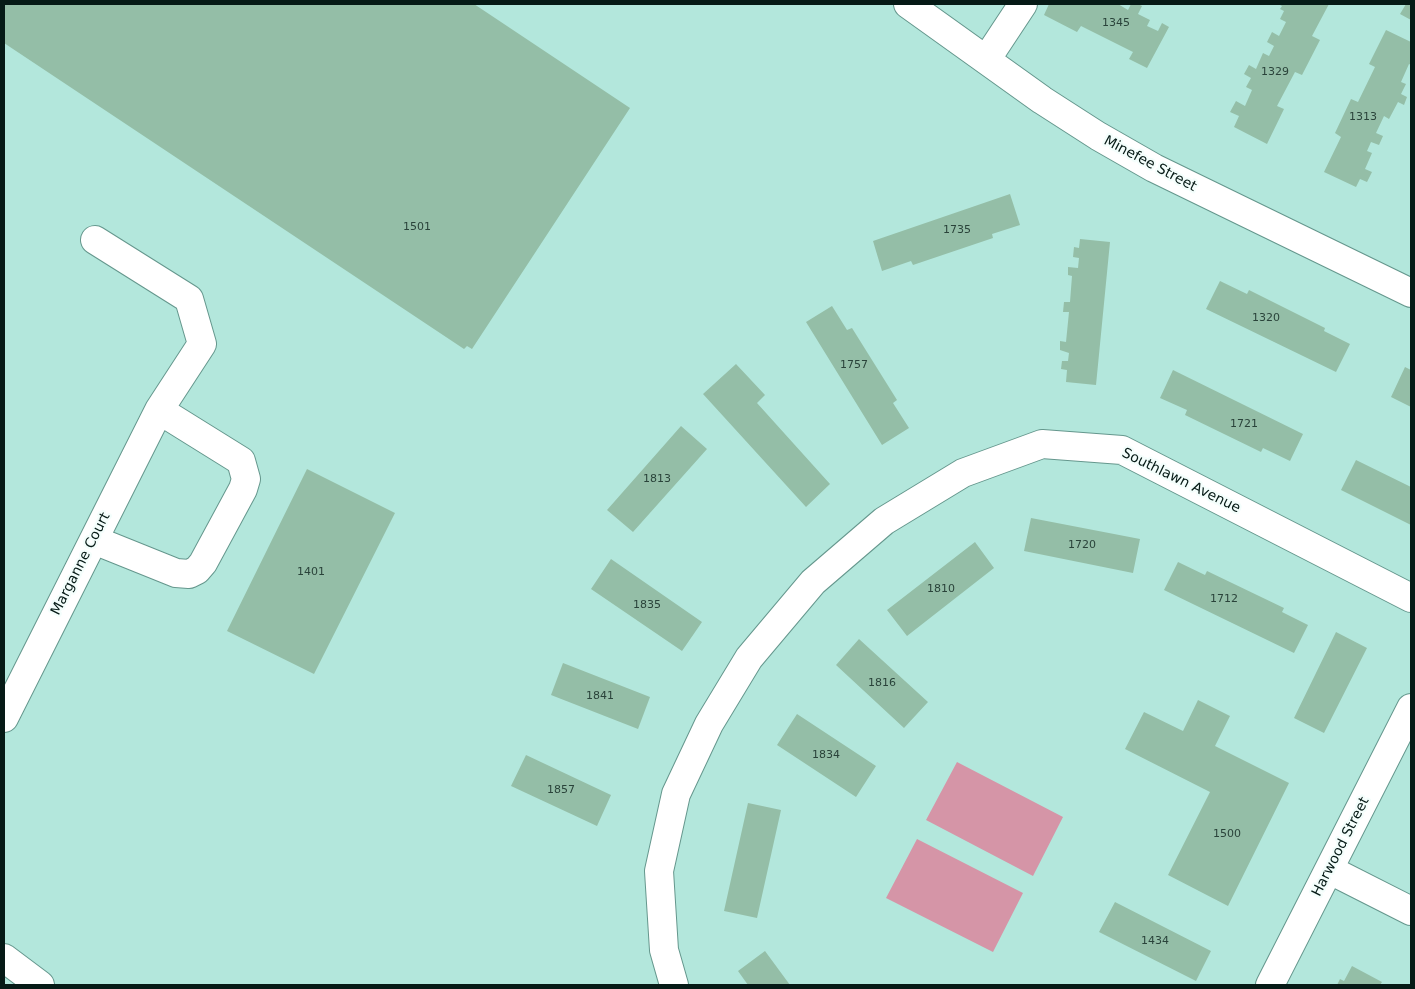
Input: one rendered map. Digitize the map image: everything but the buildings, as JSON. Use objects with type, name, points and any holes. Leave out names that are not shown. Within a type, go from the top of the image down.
[{"type":"street","name":"Minefee Street","points":[[908,4],[1050,105],[1154,168],[1411,294]]},
{"type":"street","points":[[986,60],[1023,4]]},
{"type":"street","name":"Marganne Court","points":[[4,718],[159,410],[202,344],[189,299],[95,240]]},
{"type":"street","points":[[94,540],[176,573],[190,574],[203,563],[243,489],[246,479],[241,460],[159,410]]},
{"type":"street","name":"Southlawn Avenue","points":[[674,985],[664,950],[659,871],[676,794],[709,724],[749,658],[814,582],[884,521],[962,473],[1042,444],[1122,450],[1411,598]]},
{"type":"street","name":"Harwood Street","points":[[1270,985],[1411,708]]},
{"type":"street","points":[[1330,870],[1411,912]]},
{"type":"street","points":[[4,958],[40,985]]},
{"type":"shaded area","points":[[957,762],[1063,817],[1033,876],[926,820]]},
{"type":"shaded area","points":[[917,839],[1023,893],[993,952],[886,898]]}]
